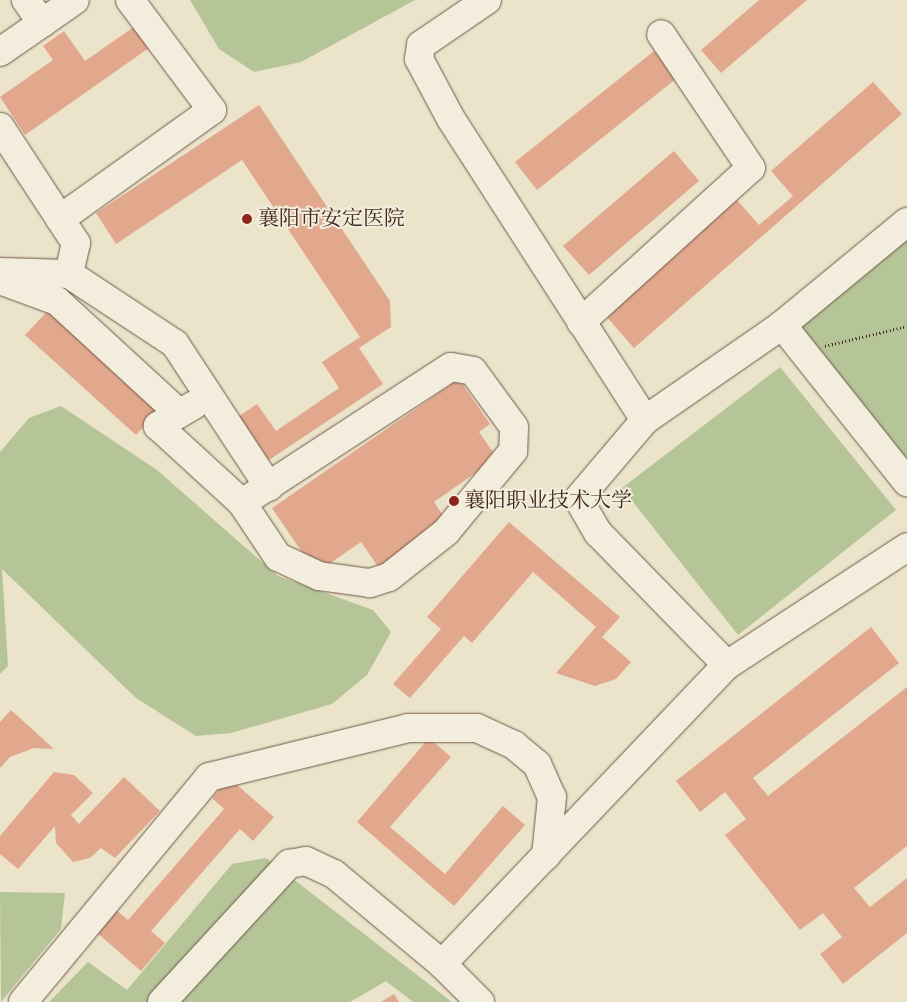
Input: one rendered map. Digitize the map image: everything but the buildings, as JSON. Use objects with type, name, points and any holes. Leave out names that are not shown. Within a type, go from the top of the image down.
[{"type":"lane","points":[[26,0],[42,23]]},
{"type":"lane","points":[[0,52],[75,0]]},
{"type":"lane","points":[[60,219],[212,110],[130,0]]},
{"type":"lane","points":[[487,0],[421,45],[419,59],[450,119],[645,420]]},
{"type":"lane","points":[[581,322],[751,168],[661,34]]},
{"type":"lane","points":[[4,138],[76,243],[69,274]]},
{"type":"lane","points":[[727,666],[598,533],[578,506],[588,484],[645,420],[782,325],[907,222]]},
{"type":"lane","points":[[0,272],[69,274],[175,344],[269,487]]},
{"type":"lane","points":[[0,280],[57,301],[179,413]]},
{"type":"lane","points":[[782,325],[907,482]]},
{"type":"lane","points":[[209,395],[158,426],[242,503],[278,557],[319,576],[370,583],[389,577],[446,532],[513,450],[514,427],[473,371],[451,367],[242,503]]},
{"type":"lane","points":[[442,964],[727,666],[907,548]]},
{"type":"lane","points":[[23,1002],[89,928],[209,777],[408,728],[477,728],[514,745],[537,764],[552,797],[546,856]]},
{"type":"lane","points":[[162,1002],[289,864],[306,861],[334,874],[442,964],[480,1002]]},
{"type":"path","points":[[803,351],[907,326]]},
{"type":"green space","points":[[190,0],[415,0],[301,62],[254,72],[219,49]]},
{"type":"green space","points":[[907,223],[907,486],[782,325]]},
{"type":"green space","points":[[780,367],[896,510],[738,635],[622,488]]},
{"type":"green space","points":[[61,406],[157,470],[278,576],[373,610],[391,632],[367,675],[332,704],[231,733],[196,736],[136,698],[2,569],[8,666],[0,674],[0,452],[29,418]]},
{"type":"green space","points":[[266,858],[452,1002],[413,1002],[386,981],[350,1002],[49,1002],[88,962],[127,990],[232,864]]},
{"type":"green space","points":[[0,892],[65,893],[61,929],[1,1002]]},
{"type":"place","name":"襄阳市安定医院","points":[[247,219]]},
{"type":"place","name":"襄阳职业技术大学","points":[[454,501]]}]
